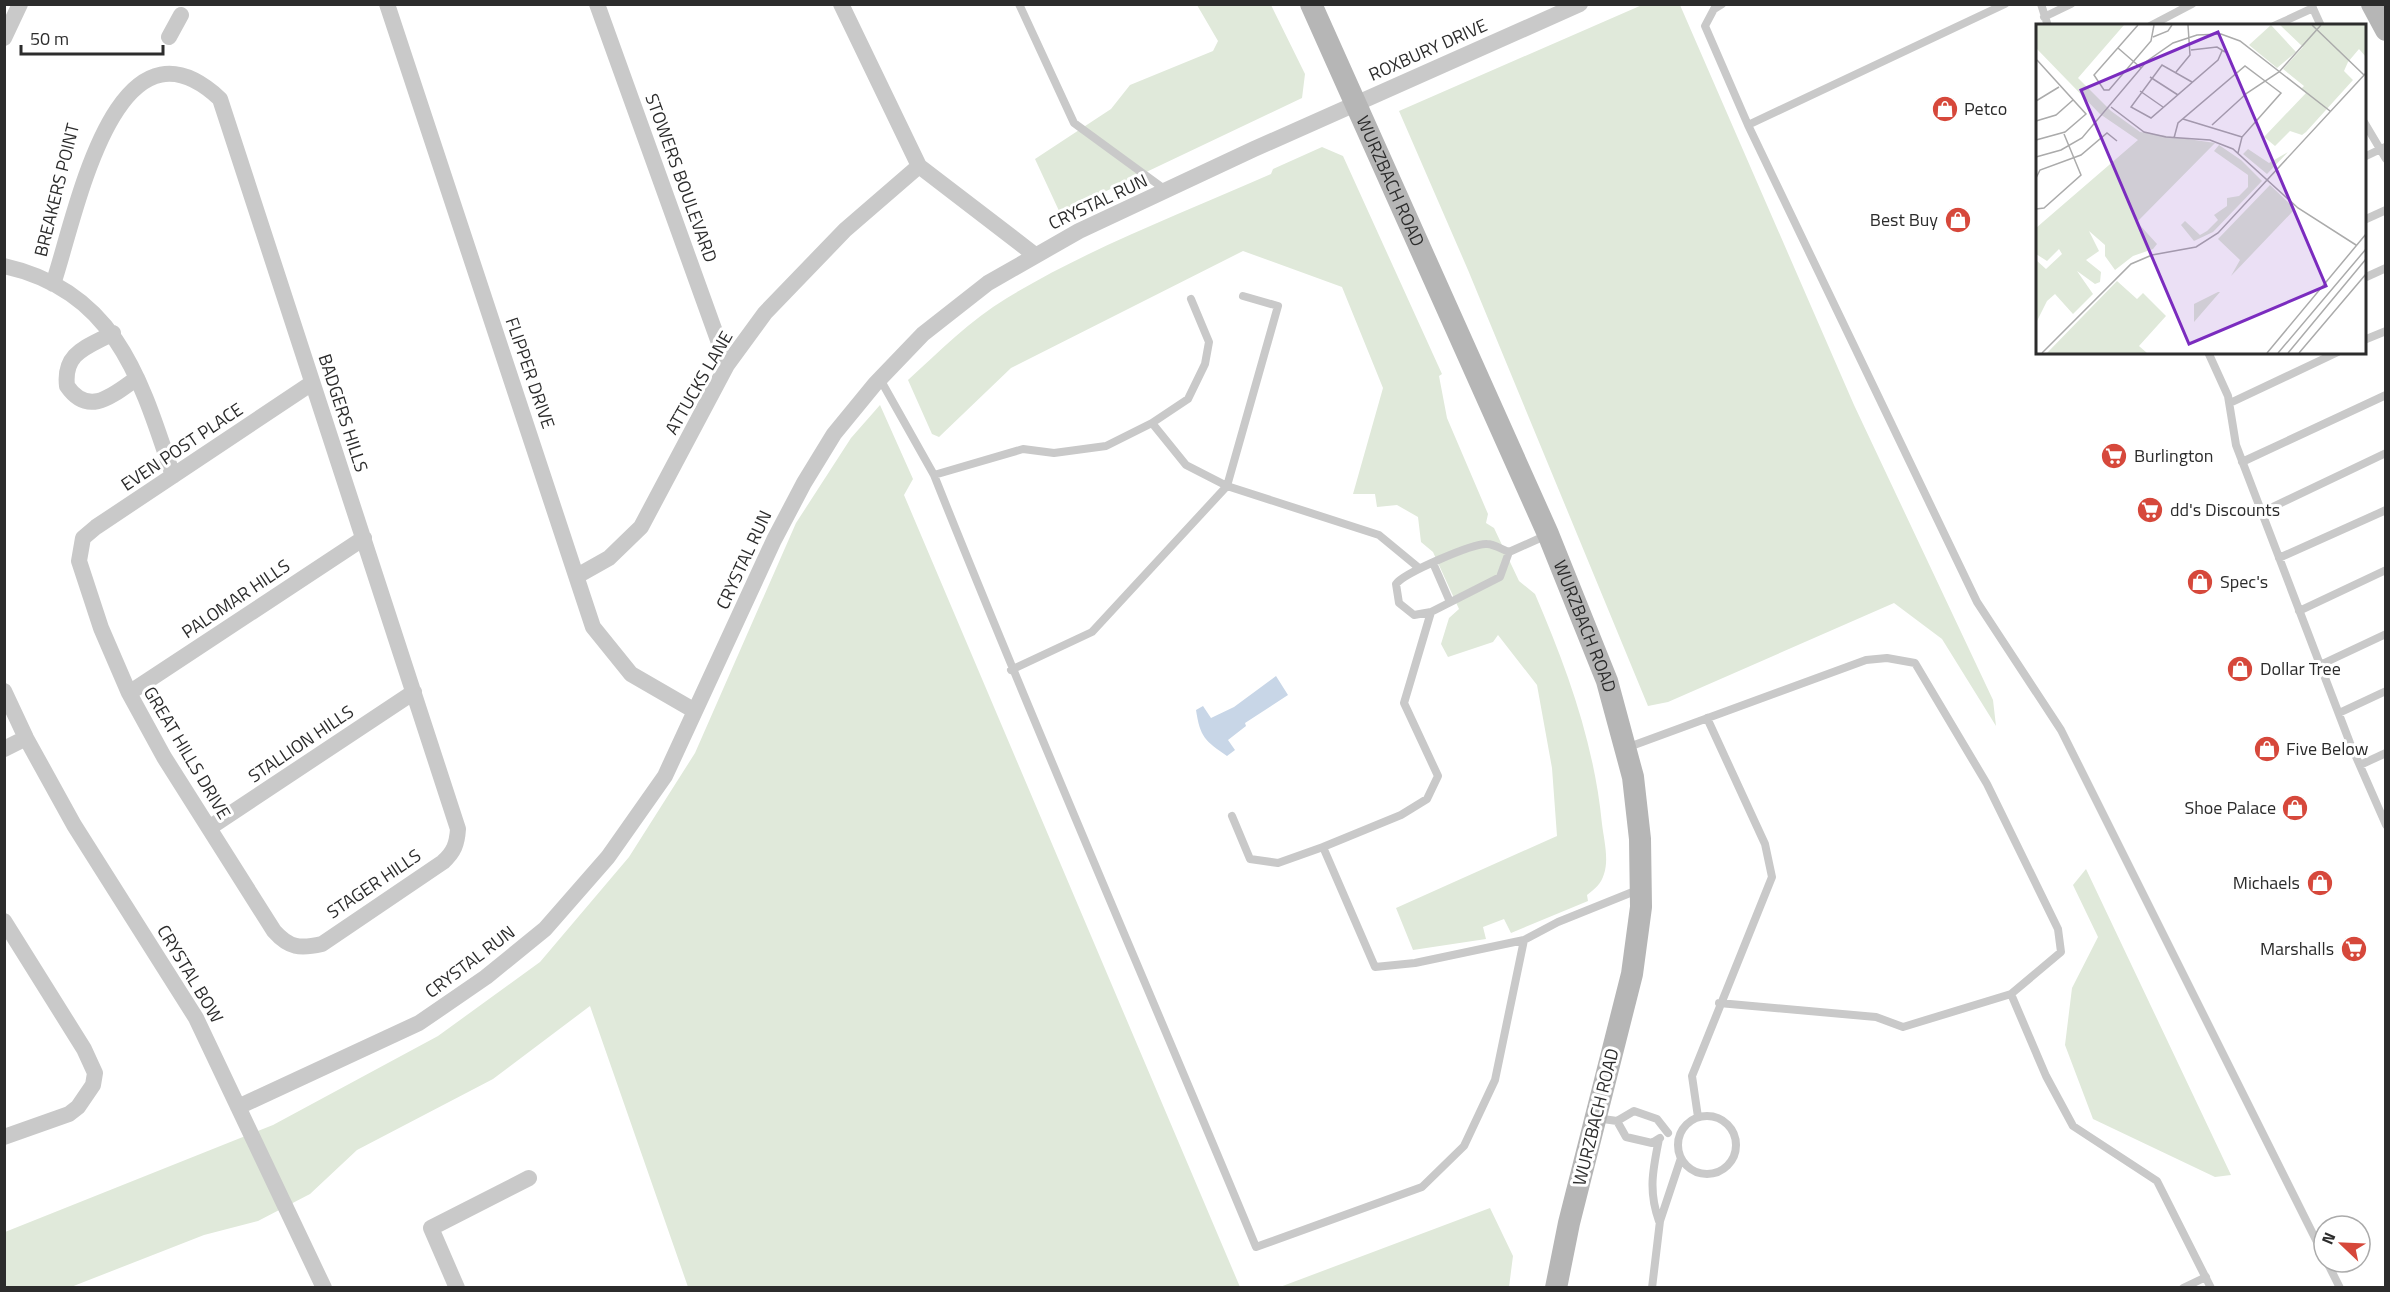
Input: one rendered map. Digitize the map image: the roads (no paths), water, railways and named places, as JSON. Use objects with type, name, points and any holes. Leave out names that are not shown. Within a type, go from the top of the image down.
[{"type":"main road","name":"WURZBACH ROAD","points":[[1311,4],[1548,534],[1607,681],[1633,777],[1640,839],[1640,889],[1632,974],[1607,1120],[1556,1287]]},
{"type":"main road","points":[[2372,4],[2385,30]]},
{"type":"street","points":[[4,38],[20,4]]},
{"type":"street","name":"FLIPPER DRIVE","points":[[387,4],[593,627],[631,674],[695,711]]},
{"type":"street","name":"STOWERS BOULEVARD","points":[[597,4],[727,365]]},
{"type":"street","points":[[841,4],[919,166],[1035,255]]},
{"type":"street","name":"ROXBURY DRIVE","points":[[1357,103],[1580,4]]},
{"type":"street","points":[[181,15],[162,37],[184,49]]},
{"type":"street","name":"BADGERS HILLS","points":[[201,67],[220,99],[458,829],[458,842]]},
{"type":"street","name":"CRYSTAL RUN","points":[[238,1107],[419,1023],[486,977],[545,929],[608,857],[665,776],[804,483],[834,435],[880,379],[923,334],[988,283],[1079,231],[1357,103]]},
{"type":"street","name":"BREAKERS POINT","points":[[53,284],[62,258],[87,141],[100,106]]},
{"type":"street","name":"ATTUCKS LANE","points":[[578,576],[609,558],[641,527],[727,365],[765,313],[845,230],[919,166]]},
{"type":"street","points":[[4,266],[53,284],[85,306],[113,333],[147,398],[173,476]]},
{"type":"street","points":[[113,333],[75,354],[68,364],[67,386],[81,400],[102,402],[137,378]]},
{"type":"street","name":"EVEN POST PLACE","points":[[80,549],[83,538],[96,527],[312,383]]},
{"type":"street","name":"PALOMAR HILLS","points":[[129,693],[364,538]]},
{"type":"street","name":"GREAT HILLS DRIVE","points":[[80,549],[79,561],[101,628],[129,693],[159,748],[274,931],[283,942],[304,948]]},
{"type":"street","name":"CRYSTAL BOW","points":[[4,691],[26,738],[74,825],[196,1018],[324,1287]]},
{"type":"street","name":"STALLION HILLS","points":[[209,828],[414,692]]},
{"type":"street","points":[[4,749],[26,738]]},
{"type":"street","name":"STAGER HILLS","points":[[304,948],[322,944],[443,862],[453,853],[458,842]]},
{"type":"street","points":[[4,921],[84,1049],[95,1073],[93,1084],[83,1102],[69,1114],[4,1137]]},
{"type":"street","points":[[457,1287],[431,1228],[529,1178]]},
{"type":"lane","points":[[1019,4],[1074,123],[1168,191]]},
{"type":"lane","points":[[1722,4],[1714,9],[1705,26],[1748,125],[1977,602],[2061,730],[2312,1232]]},
{"type":"lane","points":[[1748,125],[2005,4]]},
{"type":"lane","points":[[2041,4],[2046,21],[2070,4]]},
{"type":"lane","points":[[2154,24],[2192,4]]},
{"type":"lane","points":[[2278,24],[2312,6],[2320,24]]},
{"type":"lane","points":[[2366,126],[2383,148],[2385,159]]},
{"type":"lane","points":[[2366,157],[2383,148]]},
{"type":"lane","points":[[2366,219],[2385,210]]},
{"type":"lane","points":[[2366,277],[2385,268]]},
{"type":"lane","points":[[1011,670],[1092,632],[1227,486],[1278,306],[1243,296]]},
{"type":"lane","points":[[934,475],[1023,449],[1054,453],[1106,446],[1152,423],[1188,399],[1205,364],[1209,342],[1191,299]]},
{"type":"lane","points":[[2366,339],[2385,330]]},
{"type":"lane","points":[[2208,354],[2230,403],[2236,445],[2242,462],[2339,713],[2383,813],[2385,825]]},
{"type":"lane","points":[[2230,403],[2334,354]]},
{"type":"lane","points":[[880,379],[934,475],[1011,670],[1122,926],[1256,1247],[1422,1187],[1464,1146],[1495,1080],[1524,940]]},
{"type":"lane","points":[[2242,462],[2385,395]]},
{"type":"lane","points":[[1152,423],[1186,465],[1227,486],[1379,535],[1419,568]]},
{"type":"lane","points":[[2262,512],[2385,453]]},
{"type":"lane","points":[[2279,558],[2385,510]]},
{"type":"lane","points":[[1509,552],[1500,577],[1431,612],[1414,615],[1405,610],[1396,593],[1396,584],[1402,577],[1419,568],[1486,544],[1509,552],[1548,534]]},
{"type":"lane","points":[[1433,563],[1450,602]]},
{"type":"lane","points":[[2299,611],[2385,570]]},
{"type":"lane","points":[[1232,816],[1250,859],[1278,863],[1323,848],[1401,815],[1427,799],[1438,776],[1404,703],[1431,612]]},
{"type":"lane","points":[[2320,665],[2385,634]]},
{"type":"lane","points":[[1626,748],[1866,660],[1887,658],[1914,663],[1987,783],[2058,929],[2061,952],[2011,994],[1903,1027],[1876,1017],[1719,1003]]},
{"type":"lane","points":[[2339,713],[2385,691]]},
{"type":"lane","points":[[1698,1117],[1692,1076],[1719,1003],[1772,877],[1765,844],[1707,718]]},
{"type":"lane","points":[[2360,765],[2385,753]]},
{"type":"lane","points":[[1323,848],[1375,967],[1415,963],[1524,940],[1558,922],[1640,889]]},
{"type":"lane","points":[[2011,994],[2046,1076],[2073,1126],[2157,1181],[2211,1287]]},
{"type":"lane","points":[[1607,1120],[1634,1112],[1657,1119],[1668,1133],[1679,1135]]},
{"type":"lane","points":[[1652,1287],[1660,1221],[1681,1158],[1679,1135],[1685,1126],[1698,1117],[1715,1117],[1730,1127],[1736,1143],[1731,1160],[1718,1171],[1701,1173],[1686,1165],[1681,1158]]},
{"type":"lane","points":[[1607,1120],[1626,1137],[1652,1143],[1668,1133]]},
{"type":"lane","points":[[1659,1139],[1653,1167],[1651,1200],[1660,1221]]},
{"type":"lane","points":[[2184,1287],[2206,1277]]},
{"type":"water","points":[[1276,676],[1288,695],[1245,723],[1246,726],[1228,740],[1235,750],[1227,756],[1205,738],[1199,726],[1196,710],[1203,706],[1211,718],[1234,707]]},
{"type":"place","name":"Petco","points":[[1945,109]]},
{"type":"place","name":"Best Buy","points":[[1958,220]]},
{"type":"place","name":"Burlington","points":[[2114,456]]},
{"type":"place","name":"dd's Discounts","points":[[2150,510]]},
{"type":"place","name":"Spec's","points":[[2200,582]]},
{"type":"place","name":"Dollar Tree","points":[[2240,669]]},
{"type":"place","name":"Five Below","points":[[2267,749]]},
{"type":"place","name":"Shoe Palace","points":[[2295,808]]},
{"type":"place","name":"Michaels","points":[[2320,883]]},
{"type":"place","name":"Marshalls","points":[[2354,949]]}]
